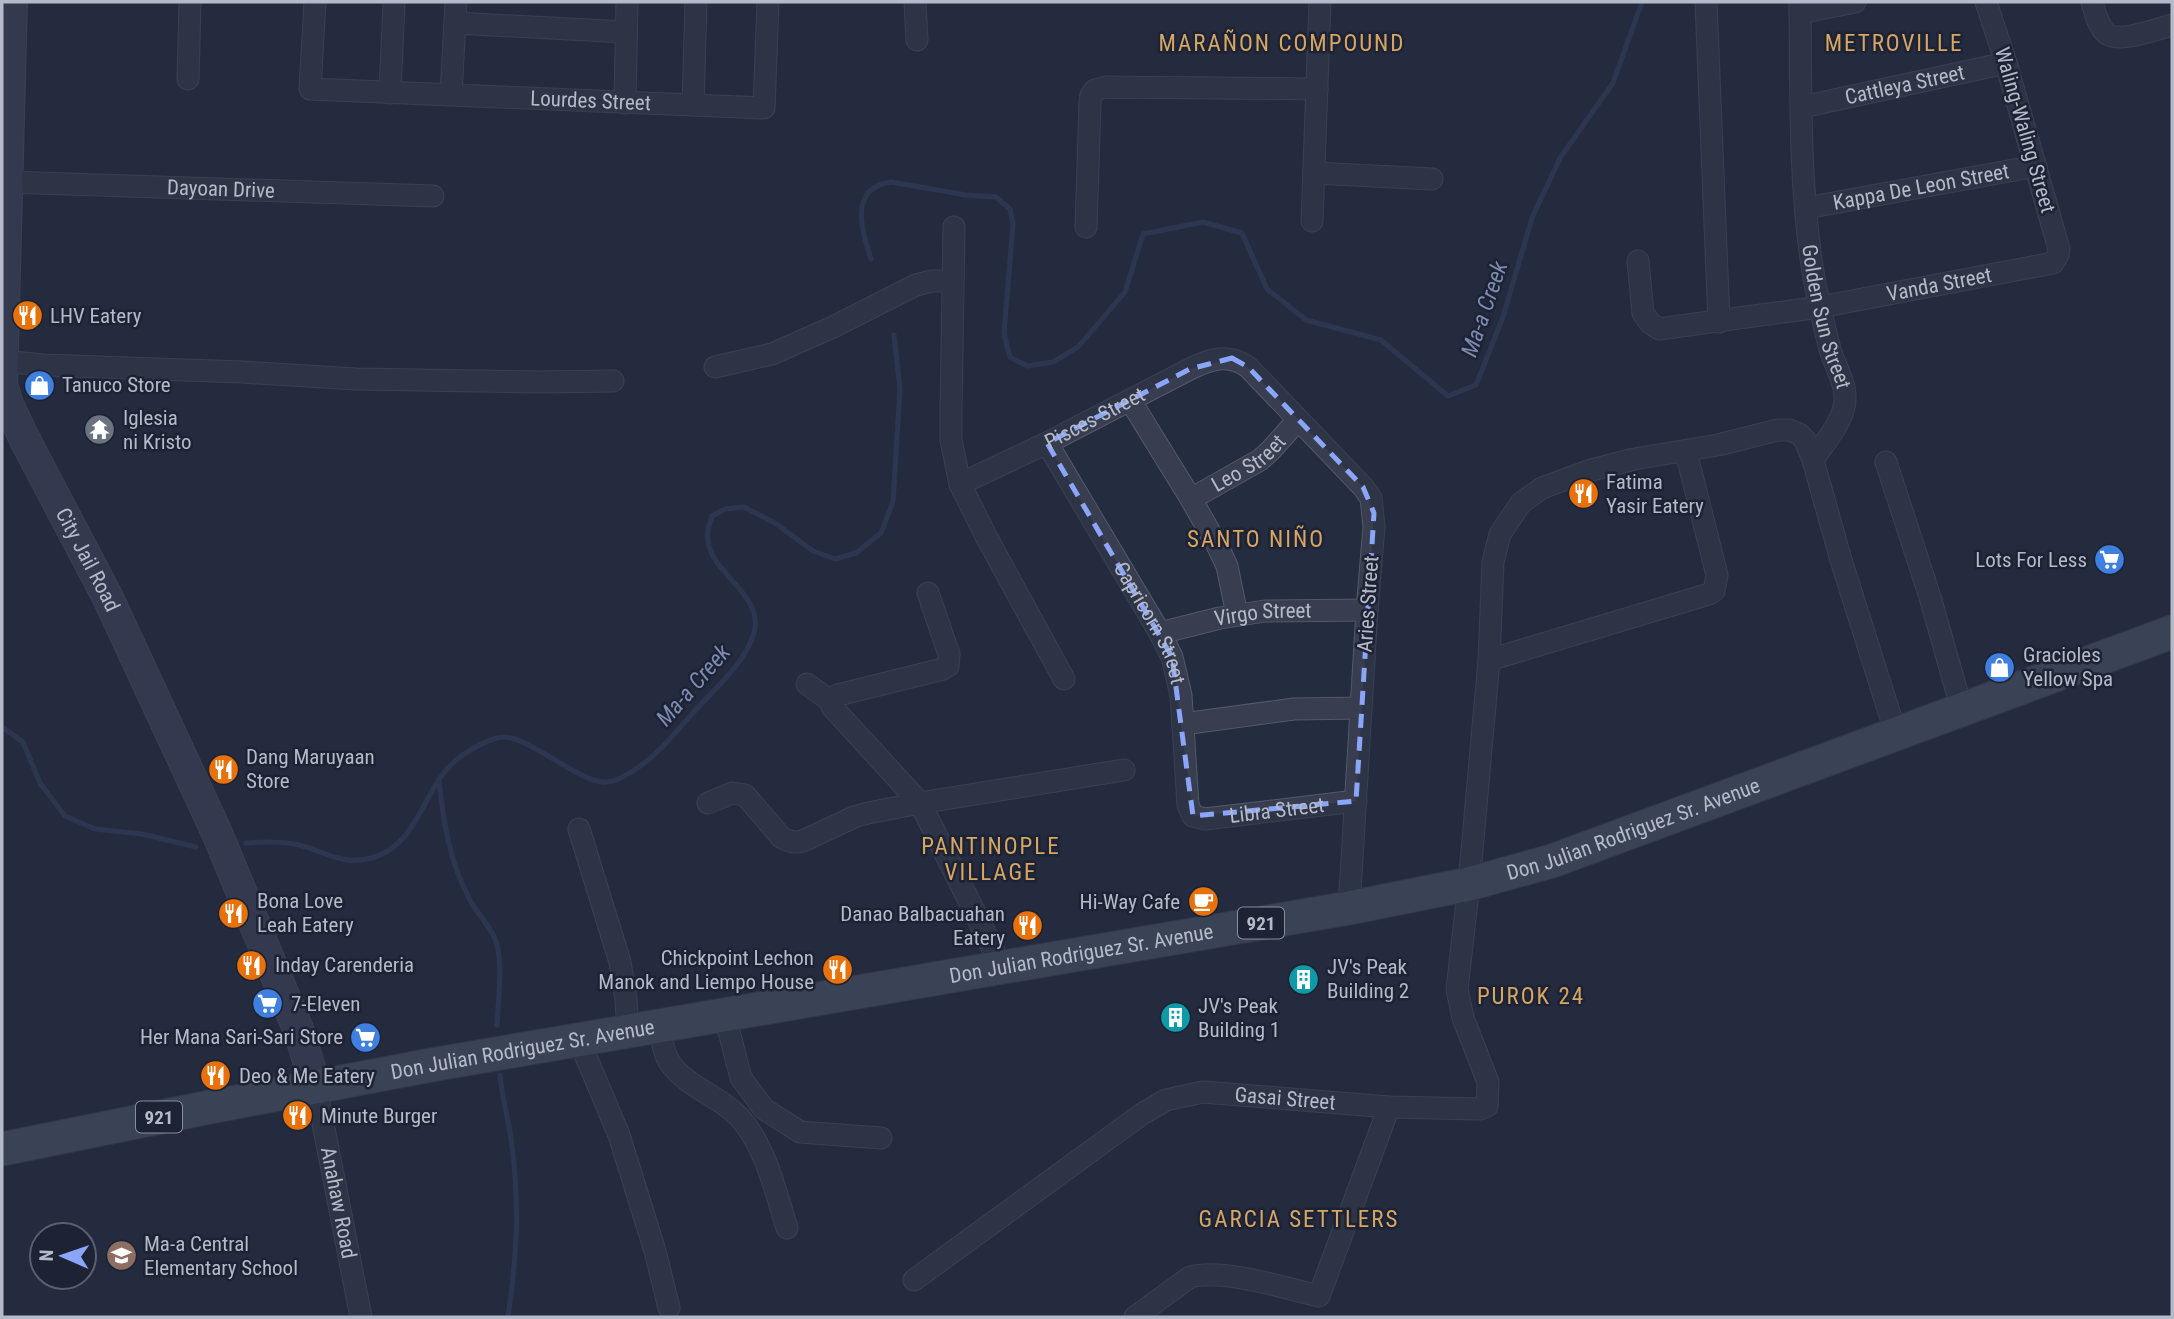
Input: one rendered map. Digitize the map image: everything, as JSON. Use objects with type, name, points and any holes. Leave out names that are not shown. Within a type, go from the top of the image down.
[{"type":"main road","name":"Don Julian Rodriguez Sr. Avenue","points":[[2,1149],[221,1104],[1349,908],[1469,884],[1552,861],[2172,632]]},
{"type":"street","name":"City Jail Road","points":[[12,2],[5,88],[2,384],[24,438],[108,598],[217,833],[300,1034],[316,1088]]},
{"type":"street","points":[[188,79],[190,2]]},
{"type":"street","name":"Lourdes Street","points":[[316,2],[310,89],[764,108],[768,2]]},
{"type":"street","points":[[390,93],[394,2]]},
{"type":"street","points":[[625,103],[627,2]]},
{"type":"street","points":[[693,105],[696,2]]},
{"type":"street","points":[[915,2],[918,40]]},
{"type":"street","points":[[1312,221],[1320,2]]},
{"type":"street","points":[[1706,2],[1719,322]]},
{"type":"street","points":[[1800,7],[1855,2]]},
{"type":"street","name":"Waling-Waling Street","points":[[1986,2],[2059,249],[2056,260]]},
{"type":"street","points":[[2092,2],[2100,25],[2110,36],[2119,38],[2172,25]]},
{"type":"street","name":"Golden Sun Street","points":[[1800,7],[1806,208],[1811,259],[1820,307],[1846,397],[1839,419],[1813,460]]},
{"type":"street","points":[[451,95],[455,12],[626,32]]},
{"type":"street","name":"Cattleya Street","points":[[1802,107],[2006,63]]},
{"type":"street","points":[[1086,227],[1090,103],[1095,90],[1106,87],[1317,89]]},
{"type":"street","name":"Kappa De Leon Street","points":[[1806,208],[2036,166]]},
{"type":"street","points":[[1314,173],[1432,179]]},
{"type":"street","name":"Dayoan Drive","points":[[6,182],[433,196]]},
{"type":"street","points":[[954,227],[951,440],[960,484],[1064,679]]},
{"type":"street","name":"Vanda Street","points":[[1638,261],[1643,313],[1650,323],[1659,329],[1820,307],[2048,265],[2056,260]]},
{"type":"street","points":[[715,367],[772,354],[916,285],[932,281],[953,281]]},
{"type":"street","name":"Pisces Street","points":[[960,484],[1203,363],[1232,358]]},
{"type":"street","name":"Aries Street","points":[[1232,358],[1248,367],[1363,486],[1371,498],[1374,527],[1349,908]]},
{"type":"street","points":[[2,360],[43,365],[380,380],[613,381]]},
{"type":"street","name":"Leo Street","points":[[1130,400],[1191,499],[1227,566],[1237,615]]},
{"type":"street","name":"Leo Street","points":[[1191,499],[1260,460],[1298,420]]},
{"type":"street","points":[[1469,884],[1496,547],[1500,534],[1521,503],[1542,488],[1588,471],[1778,430],[1799,434],[1805,440],[1813,460],[1896,734]]},
{"type":"street","name":"Capricorn Street","points":[[1047,443],[1172,657],[1181,695],[1188,805],[1193,817],[1198,818]]},
{"type":"street","points":[[1489,660],[1714,591],[1717,575],[1686,452]]},
{"type":"street","points":[[1886,462],[1930,597],[1962,710]]},
{"type":"street","points":[[829,700],[838,695],[947,666],[948,654],[928,593]]},
{"type":"street","name":"Virgo Street","points":[[1160,633],[1237,615],[1287,610],[1367,610]]},
{"type":"street","points":[[807,684],[829,700],[832,708],[920,803],[1002,967]]},
{"type":"street","points":[[1183,724],[1294,709],[1361,708]]},
{"type":"street","points":[[708,803],[732,793],[746,795],[781,837],[796,843],[854,817],[920,803],[1124,770]]},
{"type":"street","name":"Libra Street","points":[[1198,818],[1356,801]]},
{"type":"street","points":[[579,830],[620,962],[626,1000],[644,1030],[664,1048],[670,1062],[682,1075],[743,1121],[765,1162],[787,1228]]},
{"type":"street","name":"Gasai Street","points":[[914,1280],[1142,1114],[1167,1100],[1203,1092],[1389,1107],[1480,1109],[1487,1106],[1488,1082],[1463,1018],[1457,989],[1469,884]]},
{"type":"street","points":[[725,1016],[741,1078],[764,1109],[800,1132],[881,1138]]},
{"type":"street","points":[[579,1040],[619,1135],[655,1251],[669,1308]]},
{"type":"street","name":"Anahaw Road","points":[[316,1088],[361,1317]]},
{"type":"street","points":[[1135,1317],[1190,1277],[1200,1274],[1225,1275],[1319,1296],[1389,1107]]},
{"type":"highlighted area","points":[[1232,358],[1248,367],[1363,487],[1374,513],[1356,801],[1193,816],[1172,657],[1047,443],[1190,369]]},
{"type":"waterway","name":"Ma-a Creek","points":[[871,259],[864,236],[862,212],[868,193],[877,186],[891,182],[966,195],[996,197],[1010,209],[1013,224],[1004,334],[1010,357],[1027,366],[1053,362],[1078,347],[1125,292],[1143,234],[1203,222],[1242,233],[1267,289],[1306,320],[1381,340],[1448,396],[1476,385],[1503,317],[1532,218],[1560,158],[1613,83],[1642,2]]},
{"type":"waterway","name":"Ma-a Creek","points":[[246,843],[292,844],[344,859],[364,860],[375,857],[397,844],[406,835],[449,766],[472,749],[497,738],[507,737],[520,741],[578,773],[603,782],[616,780],[646,762],[728,676],[744,655],[754,633],[755,618],[751,605],[714,558],[709,545],[708,529],[712,516],[725,509],[744,507],[775,523],[813,551],[835,559],[856,553],[881,533],[893,502],[900,389],[894,335]]},
{"type":"waterway","name":"Ma-a Creek","points":[[2,727],[23,742],[40,783],[65,816],[95,829],[142,834],[196,847]]},
{"type":"waterway","points":[[439,779],[445,825],[456,869],[472,903],[493,934],[498,948],[500,981],[497,1025]]},
{"type":"waterway","points":[[500,1075],[514,1162],[516,1207],[514,1272],[508,1317]]},
{"type":"place","name":"LHV Eatery","points":[[27,316]]},
{"type":"place","name":"Tanuco Store","points":[[39,385]]},
{"type":"place","name":"Iglesia ni Kristo","points":[[100,430]]},
{"type":"place","name":"Fatima Yasir Eatery","points":[[1583,494]]},
{"type":"place","name":"Lots For Less","points":[[2110,560]]},
{"type":"place","name":"Gracioles Yellow Spa","points":[[2000,667]]},
{"type":"place","name":"Dang Maruyaan Store","points":[[223,769]]},
{"type":"place","name":"Hi-Way Cafe","points":[[1203,902]]},
{"type":"place","name":"Bona Love Leah Eatery","points":[[234,913]]},
{"type":"place","name":"Danao Balbacuahan Eatery","points":[[1028,926]]},
{"type":"place","name":"Inday Carenderia","points":[[252,965]]},
{"type":"place","name":"Chickpoint Lechon Manok and Liempo House","points":[[837,970]]},
{"type":"place","name":"JV's Peak Building 2","points":[[1304,979]]},
{"type":"place","name":"7-Eleven","points":[[268,1004]]},
{"type":"place","name":"JV's Peak Building 1","points":[[1175,1018]]},
{"type":"place","name":"Her Mana Sari-Sari Store","points":[[366,1037]]},
{"type":"place","name":"Deo & Me Eatery","points":[[216,1076]]},
{"type":"place","name":"Minute Burger","points":[[298,1116]]},
{"type":"place","name":"Ma-a Central Elementary School","points":[[121,1256]]},
{"type":"district","name":"MARAÑON COMPOUND","points":[[1282,43]]},
{"type":"district","name":"METROVILLE","points":[[1894,43]]},
{"type":"district","name":"SANTO NIÑO","points":[[1256,539]]},
{"type":"district","name":"PANTINOPLE VILLAGE","points":[[991,859]]},
{"type":"district","name":"PUROK 24","points":[[1531,996]]},
{"type":"district","name":"GARCIA SETTLERS","points":[[1299,1219]]}]
